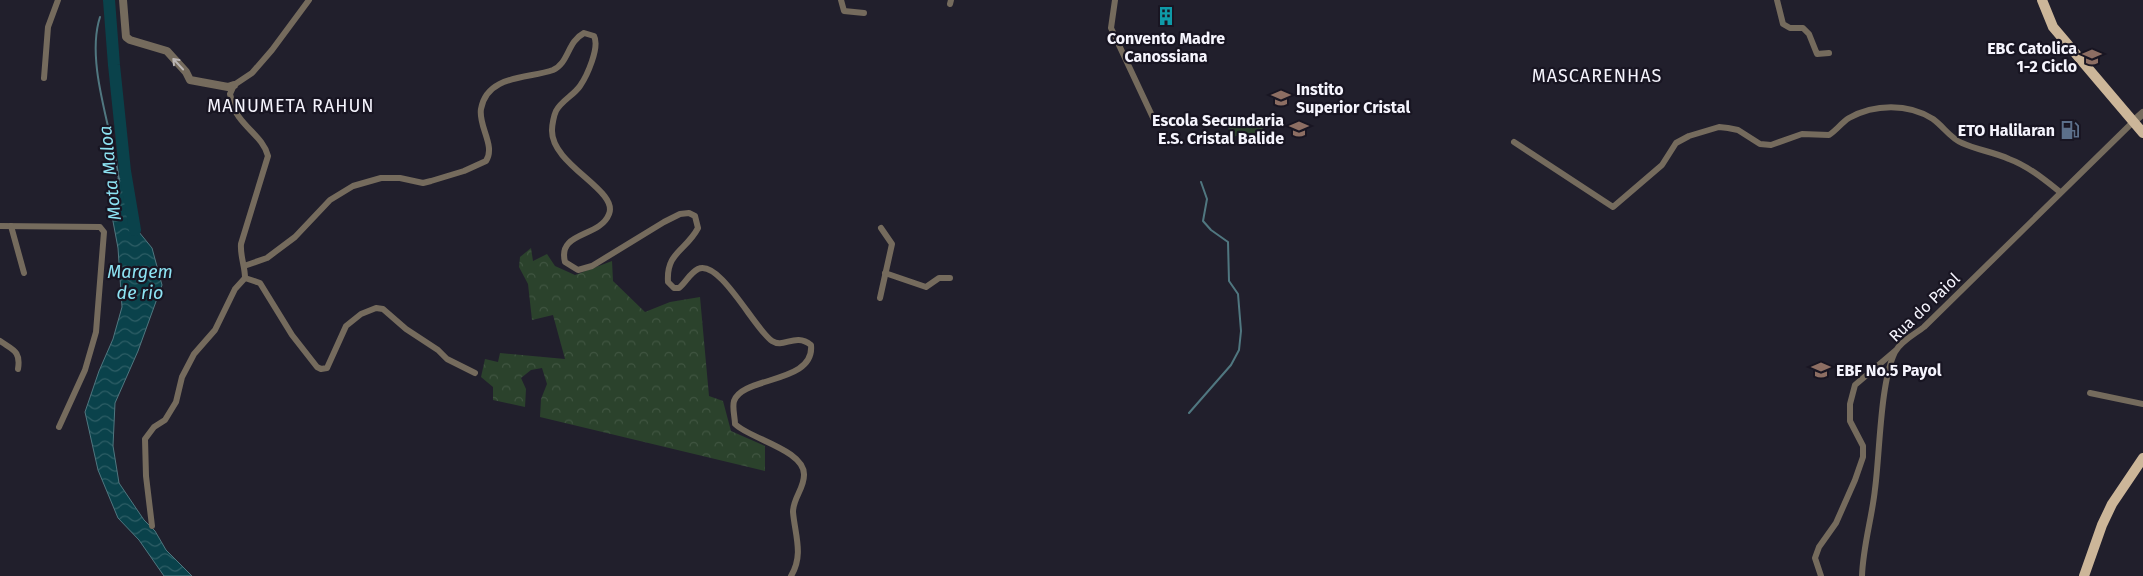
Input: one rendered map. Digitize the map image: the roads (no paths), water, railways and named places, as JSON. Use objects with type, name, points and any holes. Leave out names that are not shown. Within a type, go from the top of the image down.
[{"type":"main road","points":[[2042,0],[2053,27],[2143,133]]},
{"type":"main road","points":[[2084,576],[2102,525],[2112,504],[2143,458]]},
{"type":"street","points":[[44,78],[48,27],[58,0]]},
{"type":"street","points":[[123,0],[126,36],[130,40],[167,51],[186,72],[190,80],[228,87],[252,73],[272,50],[309,0]]},
{"type":"street","points":[[841,0],[844,11],[864,13]]},
{"type":"street","points":[[1115,0],[1111,28],[1155,122]]},
{"type":"street","points":[[1778,0],[1783,24],[1790,28],[1803,28],[1808,34],[1817,54],[1829,53]]},
{"type":"street","points":[[244,266],[267,258],[304,229],[316,213],[330,200],[354,186],[381,178],[400,178],[423,183],[464,171],[486,161],[489,147],[482,128],[480,110],[490,92],[496,86],[516,76],[555,69],[562,64],[569,48],[578,36],[584,33],[594,36],[596,45],[588,72],[580,87],[556,111],[552,129],[558,152],[605,194],[610,203],[610,211],[597,228],[586,234],[574,237],[565,245],[565,262],[578,270],[592,266],[664,222],[680,214],[689,213],[695,216],[698,228],[687,243],[674,255],[669,264],[668,282],[674,288],[679,288],[692,272],[700,268],[708,268],[714,271],[771,340],[782,343],[799,339],[812,345],[812,351],[806,364],[777,380],[745,389],[738,393],[734,401],[735,424],[741,430],[773,444],[792,456],[801,465],[804,474],[800,490],[794,501],[798,560],[791,576]]},
{"type":"street","points":[[152,526],[146,476],[145,439],[154,427],[165,420],[176,402],[182,377],[194,354],[215,330],[236,290],[245,278],[244,266],[240,256],[241,244],[268,156],[266,148],[238,116],[234,108],[230,94],[234,85]]},
{"type":"street","points":[[1514,142],[1613,207],[1662,165],[1676,143],[1689,136],[1719,127],[1738,130],[1760,144],[1771,145],[1802,134],[1829,136],[1841,124],[1857,114],[1891,107],[1920,113],[1930,118],[1957,141],[2011,159],[2041,177],[2060,192]]},
{"type":"street","points":[[2133,122],[2143,113]]},
{"type":"street","name":"Rua do Paiol","points":[[1862,576],[1875,491],[1884,403],[1889,371],[1896,351],[1924,327],[2133,122]]},
{"type":"street","points":[[0,226],[100,226],[104,232],[96,332],[85,370],[59,427]]},
{"type":"street","points":[[11,226],[24,273]]},
{"type":"street","points":[[880,298],[892,244],[881,228]]},
{"type":"street","points":[[885,273],[926,288],[939,278],[950,278]]},
{"type":"street","points":[[245,278],[260,283],[292,335],[317,367],[321,369],[327,368],[346,326],[361,314],[376,308],[383,309],[438,350],[447,359],[475,373]]},
{"type":"street","points":[[0,341],[18,353],[18,369]]},
{"type":"street","points":[[1821,576],[1815,558],[1819,547],[1836,523],[1863,457],[1863,446],[1850,421],[1850,404],[1855,385],[1896,351]]},
{"type":"street","points":[[2090,393],[2143,404]]},
{"type":"water","name":"Margem de rio","points":[[122,178],[134,226],[152,248],[162,285],[138,351],[115,403],[113,446],[119,483],[144,520],[155,531],[166,550],[192,576],[164,576],[139,540],[118,518],[98,470],[85,412],[99,371],[113,339],[122,307],[118,248],[112,216],[114,180]]},
{"type":"waterway","name":"Mota Maloa","points":[[109,0],[125,171],[135,230]]},
{"type":"waterway","points":[[100,17],[96,35],[98,76],[119,180]]},
{"type":"waterway","points":[[1189,413],[1231,365],[1239,350],[1241,331],[1238,294],[1229,281],[1228,242],[1211,230],[1203,221],[1207,199],[1201,182]]},
{"type":"place","name":"Convento Madre Canossiana","points":[[1166,16]]},
{"type":"place","name":"EBC Catolica 1-2 Ciclo","points":[[2092,57]]},
{"type":"place","name":"Instito Superior Cristal","points":[[1281,98]]},
{"type":"place","name":"Escola Secundaria E.S. Cristal Balide","points":[[1299,129]]},
{"type":"place","name":"ETO Halilaran","points":[[2070,130]]},
{"type":"place","name":"EBF No.5 Payol","points":[[1821,370]]},
{"type":"district","name":"MASCARENHAS","points":[[1597,76]]},
{"type":"district","name":"MANUMETA RAHUN","points":[[291,106]]}]
